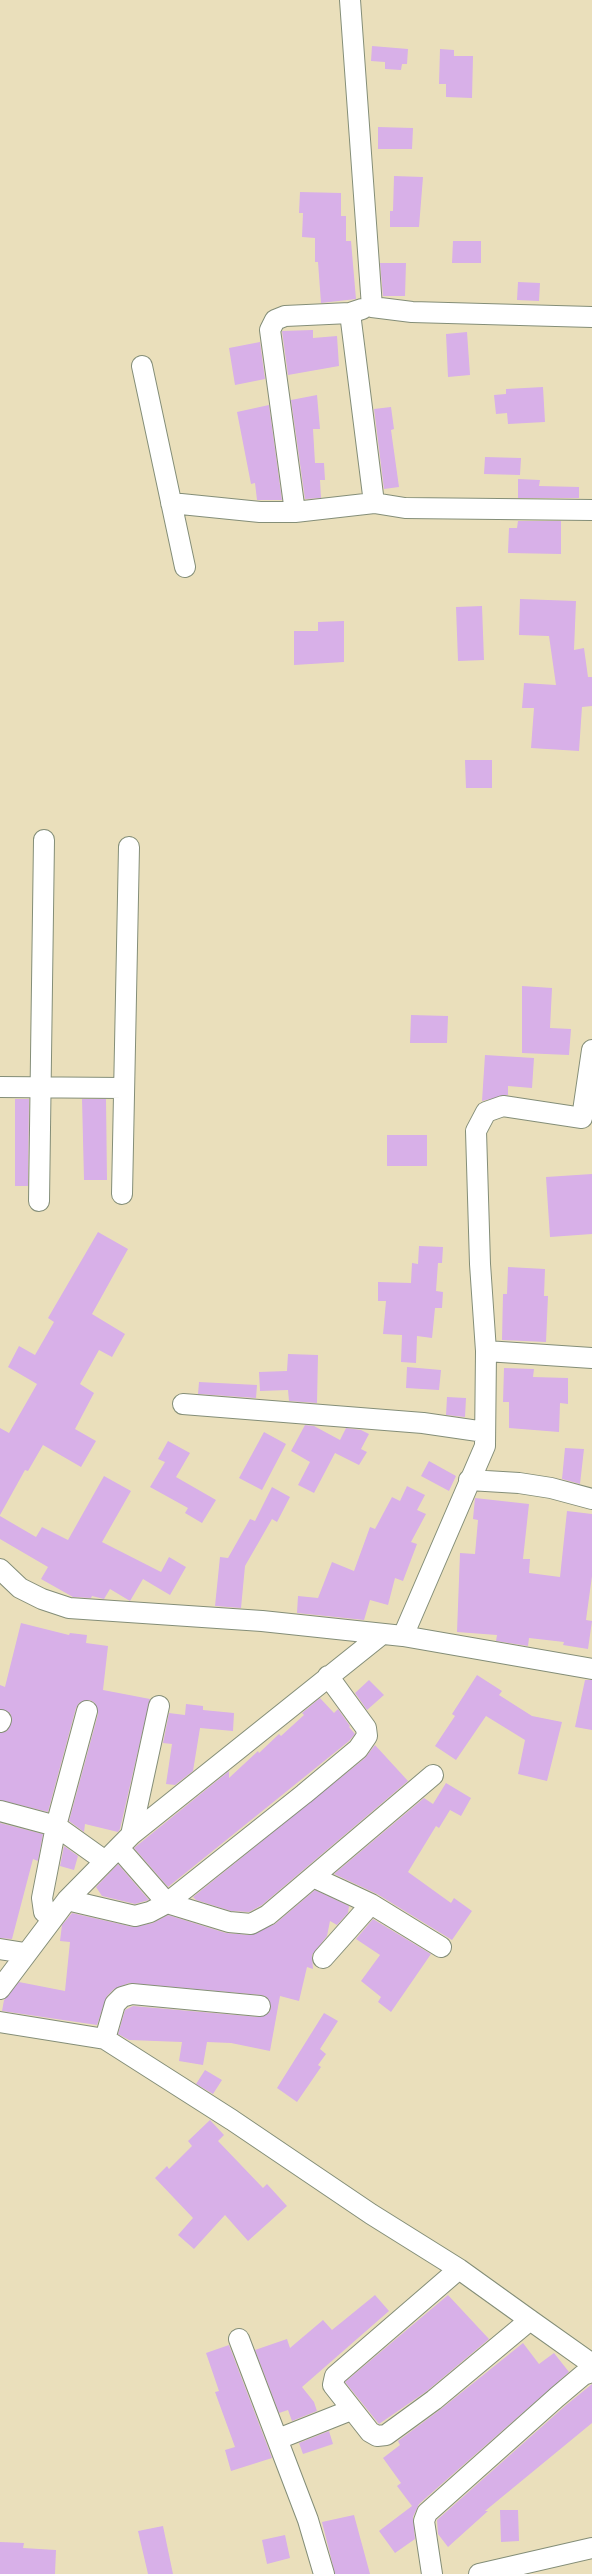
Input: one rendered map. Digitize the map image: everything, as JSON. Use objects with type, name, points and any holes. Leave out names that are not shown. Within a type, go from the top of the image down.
[{"type":"street","points":[[350,0],[372,307]]},
{"type":"street","points":[[294,512],[270,330],[275,320],[285,316],[350,313],[372,307],[412,312],[592,317]]},
{"type":"street","points":[[350,313],[374,503]]},
{"type":"street","points":[[142,366],[185,567]]},
{"type":"street","points":[[171,503],[260,512],[294,512],[374,503],[405,508],[592,510]]},
{"type":"street","points":[[39,1201],[44,840]]},
{"type":"street","points":[[122,1194],[129,848]]},
{"type":"street","points":[[404,1636],[469,1480],[485,1446],[486,1352],[479,1249],[476,1131],[486,1112],[503,1106],[587,1119],[592,1050]]},
{"type":"street","points":[[0,1087],[123,1088]]},
{"type":"street","points":[[486,1352],[592,1358]]},
{"type":"street","points":[[183,1404],[422,1423],[485,1432]]},
{"type":"street","points":[[469,1480],[519,1482],[551,1488],[592,1499]]},
{"type":"street","points":[[2,1576],[20,1588],[42,1599],[69,1608],[262,1621],[381,1635],[404,1636],[592,1669]]},
{"type":"street","points":[[0,1989],[25,1953],[67,1900],[119,1848],[328,1676],[381,1635]]},
{"type":"street","points":[[67,1900],[135,1916],[150,1912],[167,1903],[304,1794],[365,1742],[366,1728],[328,1676]]},
{"type":"street","points":[[119,1848],[159,1706]]},
{"type":"street","points":[[52,1918],[44,1912],[41,1902],[56,1826],[87,1711]]},
{"type":"street","points":[[0,1810],[56,1826],[119,1848],[167,1903],[230,1922],[251,1924],[268,1915],[313,1877],[364,1830],[433,1774]]},
{"type":"street","points":[[313,1877],[372,1904],[441,1947]]},
{"type":"street","points":[[323,1958],[372,1904]]},
{"type":"street","points":[[0,1949],[25,1953]]},
{"type":"street","points":[[105,2038],[115,2004],[122,1997],[132,1994],[260,2006]]},
{"type":"street","points":[[0,2022],[105,2038],[232,2120],[371,2214],[459,2269],[592,2364]]},
{"type":"street","points":[[459,2269],[335,2376],[333,2385],[350,2410],[370,2432],[377,2436],[386,2436],[434,2400],[530,2320]]},
{"type":"street","points":[[239,2339],[308,2520],[324,2574]]},
{"type":"street","points":[[432,2574],[425,2531],[426,2513],[557,2397],[583,2375],[592,2372]]},
{"type":"street","points":[[278,2439],[350,2410]]},
{"type":"street","points":[[479,2574],[592,2548]]},
{"type":"building","points":[[372,46],[408,49],[407,64],[402,64],[401,70],[385,69],[385,62],[371,61]]},
{"type":"building","points":[[440,49],[454,50],[454,56],[473,56],[472,98],[446,97],[446,84],[439,84]]},
{"type":"building","points":[[378,127],[413,128],[412,149],[378,149]]},
{"type":"building","points":[[394,176],[423,177],[419,227],[390,227],[390,211],[393,211]]},
{"type":"building","points":[[300,192],[341,193],[341,216],[346,216],[346,241],[351,241],[356,299],[321,303],[318,262],[315,262],[315,238],[302,237],[303,213],[299,213]]},
{"type":"building","points":[[453,241],[481,241],[481,263],[452,263]]},
{"type":"building","points":[[380,263],[406,263],[405,296],[383,296]]},
{"type":"building","points":[[518,282],[540,283],[539,301],[517,300]]},
{"type":"building","points":[[313,330],[313,338],[337,336],[339,366],[288,375],[282,331]]},
{"type":"building","points":[[467,332],[470,375],[448,377],[446,334]]},
{"type":"building","points":[[260,342],[265,379],[235,385],[229,348]]},
{"type":"building","points":[[543,387],[545,422],[508,424],[507,413],[496,414],[494,395],[506,394],[506,389]]},
{"type":"building","points":[[317,395],[320,429],[313,429],[315,463],[324,463],[325,480],[320,480],[321,498],[305,499],[291,400]]},
{"type":"building","points":[[269,405],[282,500],[257,500],[255,483],[251,484],[237,412]]},
{"type":"building","points":[[391,407],[394,429],[391,430],[399,487],[384,489],[374,409]]},
{"type":"building","points":[[485,457],[521,458],[520,475],[484,474]]},
{"type":"building","points":[[518,479],[540,480],[539,486],[579,487],[579,498],[518,498]]},
{"type":"building","points":[[518,521],[561,521],[561,554],[508,553],[509,528],[517,528]]},
{"type":"building","points":[[520,599],[576,601],[574,650],[584,648],[588,677],[592,677],[592,706],[582,707],[579,751],[531,748],[534,708],[522,708],[524,683],[556,685],[549,636],[519,635]]},
{"type":"building","points":[[482,606],[484,660],[458,661],[456,607]]},
{"type":"building","points":[[344,621],[344,662],[294,665],[294,631],[318,631],[318,622]]},
{"type":"building","points":[[465,760],[492,760],[492,788],[466,788]]},
{"type":"building","points":[[522,986],[552,988],[550,1028],[571,1029],[569,1055],[522,1053]]},
{"type":"building","points":[[411,1015],[448,1016],[447,1043],[410,1043]]},
{"type":"building","points":[[485,1055],[534,1058],[532,1088],[508,1086],[508,1095],[482,1101]]},
{"type":"building","points":[[15,1099],[29,1099],[28,1186],[15,1186]]},
{"type":"building","points":[[82,1099],[106,1099],[107,1180],[84,1180]]},
{"type":"building","points":[[387,1135],[427,1135],[427,1166],[387,1166]]},
{"type":"building","points":[[592,1174],[592,1234],[550,1237],[546,1177]]},
{"type":"building","points":[[98,1232],[128,1249],[92,1314],[125,1334],[112,1357],[99,1350],[80,1384],[94,1393],[75,1429],[96,1441],[81,1467],[43,1445],[28,1471],[25,1470],[0,1515],[0,1428],[9,1433],[37,1384],[8,1367],[19,1346],[35,1355],[54,1322],[48,1318]]},
{"type":"building","points":[[419,1246],[443,1247],[442,1263],[438,1263],[436,1291],[443,1292],[442,1308],[435,1308],[432,1338],[417,1336],[416,1363],[401,1362],[402,1335],[383,1334],[386,1301],[378,1301],[378,1282],[411,1283],[412,1263],[418,1264]]},
{"type":"building","points":[[508,1267],[545,1269],[544,1296],[548,1296],[546,1342],[502,1340],[503,1294],[507,1294]]},
{"type":"building","points":[[288,1354],[318,1355],[317,1403],[289,1401],[288,1390],[260,1391],[259,1372],[287,1371]]},
{"type":"building","points":[[407,1367],[441,1370],[439,1390],[406,1388]]},
{"type":"building","points":[[504,1368],[534,1369],[533,1377],[568,1378],[568,1404],[560,1403],[559,1432],[509,1428],[509,1402],[503,1402]]},
{"type":"building","points":[[199,1382],[257,1385],[256,1398],[198,1394]]},
{"type":"building","points":[[447,1397],[466,1398],[465,1417],[446,1415]]},
{"type":"building","points":[[305,1425],[314,1426],[340,1440],[346,1428],[361,1430],[369,1434],[361,1449],[367,1452],[359,1465],[335,1453],[314,1493],[298,1485],[310,1462],[291,1451]]},
{"type":"building","points":[[264,1432],[286,1444],[262,1490],[239,1478]]},
{"type":"building","points":[[168,1441],[190,1453],[176,1477],[216,1500],[202,1523],[185,1513],[188,1508],[150,1487],[165,1462],[158,1459]]},
{"type":"building","points":[[565,1448],[584,1449],[580,1484],[562,1479]]},
{"type":"building","points":[[429,1461],[456,1476],[449,1491],[421,1476]]},
{"type":"building","points":[[104,1476],[131,1491],[102,1542],[161,1572],[169,1557],[186,1567],[170,1595],[143,1579],[130,1601],[110,1589],[104,1599],[92,1596],[91,1598],[73,1597],[41,1579],[48,1567],[0,1539],[0,1516],[36,1537],[42,1527],[68,1540]]},
{"type":"building","points":[[407,1486],[425,1495],[417,1510],[426,1514],[411,1542],[417,1544],[403,1581],[395,1578],[388,1605],[370,1600],[364,1620],[297,1613],[298,1596],[318,1598],[332,1562],[354,1571],[370,1527],[375,1529],[392,1497],[400,1501]]},
{"type":"building","points":[[272,1487],[290,1497],[277,1522],[272,1519],[245,1566],[241,1608],[215,1606],[220,1557],[228,1558],[250,1519],[255,1521]]},
{"type":"building","points":[[475,1498],[529,1504],[523,1559],[530,1559],[529,1573],[560,1577],[567,1511],[592,1514],[592,1576],[586,1620],[592,1621],[588,1649],[563,1645],[564,1642],[529,1638],[528,1646],[496,1641],[497,1635],[457,1632],[460,1553],[475,1554],[478,1520],[473,1519]]},
{"type":"building","points":[[21,1623],[69,1635],[70,1633],[87,1635],[86,1643],[108,1646],[103,1690],[150,1699],[120,1829],[118,1832],[85,1824],[84,1832],[69,1821],[98,1714],[95,1703],[90,1700],[79,1703],[76,1708],[48,1812],[0,1800],[0,1733],[7,1731],[12,1720],[10,1713],[0,1709],[0,1685],[5,1687]]},
{"type":"building","points":[[477,1675],[502,1691],[499,1695],[532,1716],[562,1722],[547,1781],[518,1774],[525,1740],[486,1716],[456,1760],[435,1746],[455,1716],[452,1714]]},
{"type":"building","points":[[369,1680],[384,1695],[367,1710],[355,1693]]},
{"type":"building","points":[[585,1680],[592,1680],[592,1730],[575,1727]]},
{"type":"building","points":[[320,1698],[334,1713],[338,1709],[355,1734],[349,1741],[168,1887],[134,1848],[229,1771],[229,1778],[279,1734],[281,1736],[304,1715],[302,1713]]},
{"type":"building","points":[[186,1704],[203,1706],[203,1710],[234,1713],[233,1731],[200,1728],[193,1771],[175,1785],[166,1784],[172,1744],[163,1743],[169,1713],[185,1715]]},
{"type":"building","points":[[375,1745],[408,1781],[262,1905],[249,1912],[231,1911],[196,1900],[193,1897],[365,1758]]},
{"type":"building","points":[[446,1783],[471,1798],[461,1816],[450,1810],[439,1828],[436,1826],[408,1872],[451,1903],[454,1898],[472,1911],[452,1940],[377,1894],[334,1874],[424,1798],[433,1804]]},
{"type":"building","points":[[0,1823],[43,1834],[38,1861],[33,1859],[12,1939],[0,1938]]},
{"type":"building","points":[[64,1846],[78,1856],[74,1870],[60,1866]]},
{"type":"building","points":[[118,1864],[149,1900],[135,1904],[102,1896],[96,1887]]},
{"type":"building","points":[[315,1890],[349,1906],[348,1913],[337,1925],[330,1921],[327,1936],[312,1955],[313,1969],[307,1967],[299,2001],[280,1996],[270,2051],[231,2043],[207,2042],[203,2065],[179,2061],[182,2042],[129,2040],[118,2034],[125,2010],[133,2006],[259,2017],[269,2013],[271,2007],[267,1997],[261,1995],[129,1983],[114,1989],[107,1996],[97,2025],[2,2011],[4,2000],[19,1982],[65,1991],[70,1942],[60,1941],[62,1925],[72,1913],[133,1927],[153,1923],[168,1915],[226,1933],[250,1935],[275,1924]]},
{"type":"building","points":[[373,1919],[431,1954],[391,2012],[378,2002],[381,1997],[361,1981],[380,1955],[356,1939]]},
{"type":"building","points":[[324,2013],[338,2021],[320,2049],[326,2054],[318,2065],[321,2067],[297,2102],[277,2088]]},
{"type":"building","points":[[205,2070],[222,2080],[213,2094],[196,2084]]},
{"type":"building","points":[[210,2120],[224,2135],[218,2141],[263,2188],[267,2184],[287,2206],[248,2241],[225,2215],[194,2249],[178,2235],[193,2218],[155,2178],[167,2166],[169,2169],[192,2146],[188,2141]]},
{"type":"building","points":[[375,2295],[389,2311],[302,2387],[314,2402],[317,2411],[292,2421],[288,2410],[279,2413],[255,2350],[287,2339],[290,2348],[323,2320],[332,2330]]},
{"type":"building","points":[[448,2295],[489,2339],[427,2391],[379,2424],[345,2382]]},
{"type":"building","points":[[523,2343],[539,2364],[554,2353],[569,2372],[419,2504],[413,2517],[415,2539],[395,2553],[379,2531],[412,2506],[397,2486],[401,2483],[383,2458],[400,2445],[398,2441],[441,2409]]},
{"type":"building","points":[[229,2345],[272,2458],[231,2471],[225,2450],[235,2447],[215,2392],[219,2391],[206,2353]]},
{"type":"building","points":[[592,2384],[592,2423],[485,2511],[488,2511],[448,2547],[438,2534],[437,2520],[565,2406]]},
{"type":"building","points":[[329,2431],[333,2444],[303,2454],[299,2443]]},
{"type":"building","points":[[500,2510],[518,2510],[519,2541],[501,2542]]},
{"type":"building","points":[[354,2515],[370,2574],[335,2574],[322,2522]]},
{"type":"building","points":[[163,2526],[173,2574],[148,2574],[138,2531]]},
{"type":"building","points":[[285,2535],[290,2558],[267,2564],[262,2540]]},
{"type":"building","points":[[0,2542],[24,2543],[23,2548],[56,2550],[55,2574],[0,2574]]}]
